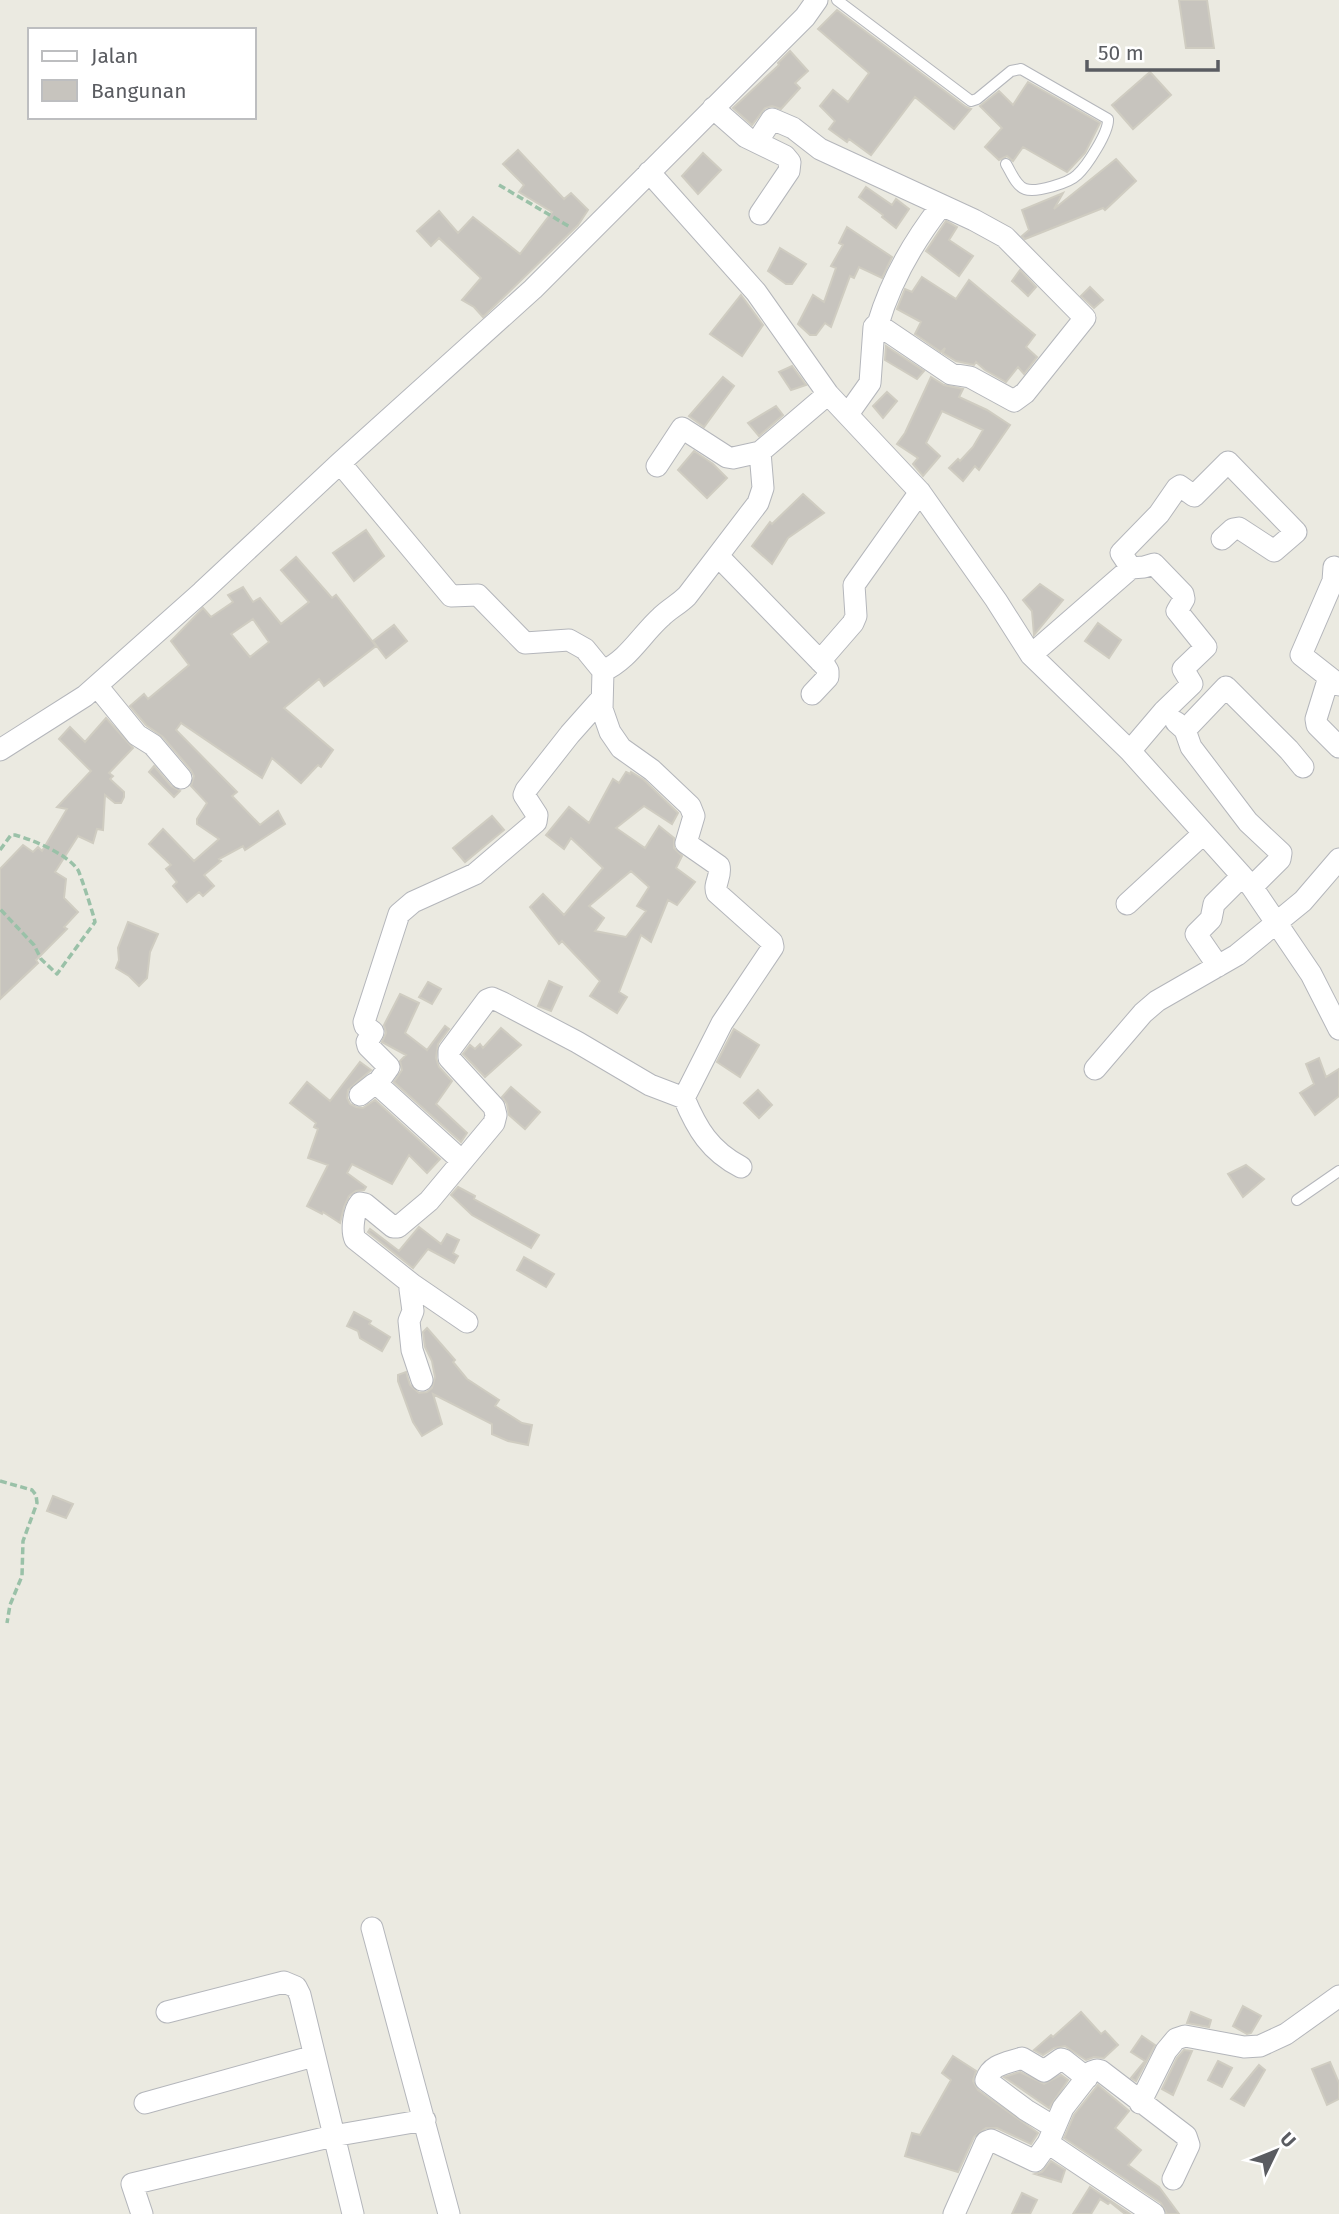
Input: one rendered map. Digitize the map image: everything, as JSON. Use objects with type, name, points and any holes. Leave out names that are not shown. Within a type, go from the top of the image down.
[{"type":"street","points":[[0,750],[97,686],[533,289],[805,18],[817,0]]},
{"type":"street","points":[[713,108],[746,137],[785,156],[790,162],[789,170],[760,214]]},
{"type":"street","points":[[757,142],[772,119],[793,128],[820,149],[975,220],[1005,237],[1080,310],[1085,321],[1025,393],[1014,401],[970,377],[951,374],[878,324]]},
{"type":"street","points":[[649,172],[755,292],[828,394],[920,492],[980,576],[1031,655],[1047,674],[1130,751],[1247,881],[1277,922],[1336,1016]]},
{"type":"street","points":[[848,414],[870,383],[874,327],[878,324],[891,285],[919,234],[941,206]]},
{"type":"street","points":[[657,466],[682,428],[727,457],[760,452],[828,394]]},
{"type":"street","points":[[603,671],[620,662],[661,617],[687,596],[762,495],[760,452]]},
{"type":"street","points":[[1131,568],[1121,553],[1159,514],[1177,488],[1180,486],[1194,496],[1228,462],[1296,532],[1274,551],[1239,528],[1233,529],[1222,539]]},
{"type":"street","points":[[340,463],[451,596],[478,596],[526,643],[561,639],[578,644],[603,671],[605,721],[621,748],[652,770],[690,806],[694,816],[687,843],[719,866],[720,873],[715,889],[717,893],[774,945],[722,1023],[684,1098]]},
{"type":"street","points":[[820,661],[853,623],[856,616],[854,585],[920,492]]},
{"type":"street","points":[[718,556],[820,661],[829,674],[812,694]]},
{"type":"street","points":[[1031,655],[1131,568],[1144,568],[1154,564],[1183,594],[1184,599],[1178,611],[1206,647],[1183,669],[1192,684],[1164,711],[1130,751]]},
{"type":"street","points":[[1334,567],[1333,581],[1301,655],[1334,681],[1316,719],[1317,725],[1339,747]]},
{"type":"street","points":[[97,686],[137,735],[153,745],[181,778]]},
{"type":"street","points":[[1185,730],[1226,687],[1303,767]]},
{"type":"street","points":[[462,1161],[368,1090],[390,1067],[368,1046],[373,1032],[364,1022],[399,914],[413,902],[475,874],[536,822],[537,815],[524,795],[526,790],[602,698]]},
{"type":"street","points":[[1164,711],[1185,730],[1191,747],[1248,822],[1281,853],[1280,859],[1214,904],[1211,919],[1196,934],[1218,966]]},
{"type":"street","points":[[1127,904],[1203,834]]},
{"type":"street","points":[[1095,1069],[1143,1013],[1157,1001],[1237,955],[1303,901],[1339,859]]},
{"type":"street","points":[[467,1322],[413,1285],[355,1239],[353,1234],[356,1208],[360,1203],[396,1228],[429,1201],[494,1124],[496,1113],[491,1104],[453,1064],[449,1054],[487,1000],[492,998],[578,1042],[650,1085],[684,1098],[706,1141],[720,1155],[741,1167]]},
{"type":"street","points":[[413,1285],[410,1289],[413,1311],[409,1321],[412,1350],[422,1380]]},
{"type":"street","points":[[372,1928],[449,2214]]},
{"type":"street","points":[[167,2012],[284,1982],[291,1983],[300,1995],[352,2214]]},
{"type":"street","points":[[1140,2103],[1166,2051],[1176,2039],[1185,2036],[1244,2047],[1260,2046],[1286,2034],[1339,1996]]},
{"type":"street","points":[[145,2103],[314,2056]]},
{"type":"street","points":[[1087,2078],[1064,2060],[1060,2059],[1044,2071],[1022,2058],[994,2067],[986,2080],[1026,2110],[1051,2135],[1154,2214]]},
{"type":"street","points":[[954,2214],[987,2141],[1002,2144],[1035,2161],[1063,2108],[1091,2072],[1097,2070],[1188,2140],[1189,2145],[1173,2179]]},
{"type":"street","points":[[142,2214],[132,2184],[333,2136],[425,2120]]},
{"type":"lane","points":[[837,0],[971,101],[1011,71],[1021,69],[1108,119],[1107,131],[1075,177],[1040,190],[1028,190],[1022,188],[1006,164]]},
{"type":"lane","points":[[1297,1200],[1339,1171]]},
{"type":"path","points":[[499,185],[578,232],[588,235]]},
{"type":"path","points":[[0,850],[11,835],[15,835],[44,845],[71,863],[79,872],[95,922],[57,974],[41,959],[34,945],[0,909]]},
{"type":"path","points":[[0,1481],[32,1490],[37,1503],[23,1541],[22,1576],[10,1605],[7,1623]]},
{"type":"building","points":[[1179,0],[1207,0],[1214,48],[1186,48]]},
{"type":"building","points":[[837,10],[971,109],[954,129],[915,97],[871,155],[829,129],[835,121],[820,106],[833,90],[848,102],[869,73],[818,29]]},
{"type":"building","points":[[790,51],[808,71],[795,83],[800,88],[781,109],[772,106],[765,108],[752,125],[733,108],[779,65]]},
{"type":"building","points":[[1150,72],[1171,95],[1133,129],[1112,105]]},
{"type":"building","points":[[1028,82],[1100,123],[1085,153],[1067,172],[1023,147],[1013,161],[1007,156],[999,160],[985,147],[1002,128],[980,106],[999,91],[1013,105]]},
{"type":"building","points":[[518,150],[564,199],[571,193],[588,210],[578,225],[483,317],[474,307],[462,300],[481,278],[439,238],[431,246],[417,231],[439,211],[458,233],[473,217],[520,254],[552,212],[519,192],[524,185],[503,164]]},
{"type":"building","points":[[703,153],[721,170],[698,194],[682,176]]},
{"type":"building","points":[[1116,159],[1136,181],[1105,210],[1103,208],[1025,239],[1022,236],[1029,230],[1022,210],[1063,193],[1054,209]]},
{"type":"building","points":[[866,187],[892,205],[896,199],[909,209],[896,228],[859,197]]},
{"type":"building","points":[[946,221],[957,227],[949,240],[973,256],[959,276],[926,251]]},
{"type":"building","points":[[847,227],[892,257],[882,278],[859,267],[854,278],[850,276],[831,327],[825,323],[816,335],[810,335],[798,324],[813,295],[824,302],[836,268],[831,266],[843,245],[839,243]]},
{"type":"building","points":[[780,248],[806,264],[792,284],[786,284],[768,271]]},
{"type":"building","points":[[1020,270],[1036,287],[1028,296],[1012,281]]},
{"type":"building","points":[[922,277],[956,299],[969,280],[1035,335],[1026,347],[1037,357],[1024,374],[1018,367],[1006,382],[976,362],[974,365],[956,361],[943,353],[945,348],[941,352],[915,334],[921,322],[897,309],[905,289],[912,292]]},
{"type":"building","points":[[1090,287],[1103,300],[1094,308],[1081,296]]},
{"type":"building","points":[[741,295],[763,325],[742,356],[710,334]]},
{"type":"building","points":[[886,346],[924,371],[917,379],[885,360]]},
{"type":"building","points":[[792,366],[806,385],[791,390],[779,372]]},
{"type":"building","points":[[723,377],[734,386],[704,427],[689,416]]},
{"type":"building","points":[[931,377],[944,385],[963,389],[959,397],[1010,425],[979,470],[975,466],[963,481],[949,468],[973,447],[983,430],[942,411],[926,443],[940,456],[923,476],[913,464],[918,458],[897,444],[905,433]]},
{"type":"building","points":[[887,392],[897,401],[883,418],[873,406]]},
{"type":"building","points":[[776,406],[783,415],[759,436],[748,423]]},
{"type":"building","points":[[694,451],[727,478],[707,498],[678,470]]},
{"type":"building","points":[[803,494],[824,513],[788,538],[772,564],[752,546],[770,522],[772,524]]},
{"type":"building","points":[[366,530],[384,556],[354,581],[333,553]]},
{"type":"building","points":[[296,557],[332,598],[336,595],[376,646],[324,686],[319,679],[284,708],[333,750],[321,767],[318,765],[301,783],[272,758],[262,778],[181,723],[176,730],[237,792],[232,796],[260,825],[278,811],[285,824],[245,850],[243,846],[219,859],[221,861],[204,875],[214,886],[203,896],[199,892],[187,902],[173,886],[177,882],[166,869],[171,865],[149,844],[163,829],[194,861],[219,839],[197,824],[197,819],[207,803],[191,786],[194,776],[191,770],[163,737],[146,725],[130,706],[144,694],[148,699],[189,665],[171,641],[203,608],[211,617],[233,602],[228,595],[243,587],[253,602],[260,598],[281,624],[309,602],[281,570]],"holes":[[[253,619],[269,642],[250,657],[231,634]]]},
{"type":"building","points":[[1040,584],[1063,600],[1034,635],[1032,611],[1023,600]]},
{"type":"building","points":[[1098,623],[1121,640],[1109,658],[1085,641]]},
{"type":"building","points":[[394,625],[407,641],[386,658],[373,641]]},
{"type":"building","points":[[106,718],[133,748],[109,773],[113,776],[110,779],[124,792],[124,797],[121,803],[115,803],[105,795],[103,830],[97,829],[93,843],[78,836],[55,872],[66,879],[64,898],[78,912],[64,927],[67,929],[36,960],[38,963],[0,999],[0,869],[23,845],[33,852],[38,847],[42,851],[67,809],[57,807],[91,771],[59,739],[70,727],[85,742]]},
{"type":"building","points":[[154,766],[171,786],[180,791],[174,797],[149,772]]},
{"type":"building","points":[[626,772],[631,772],[644,780],[678,813],[672,824],[644,806],[616,828],[645,848],[659,826],[674,838],[674,848],[682,856],[676,868],[695,882],[677,905],[668,900],[651,942],[641,935],[619,992],[627,997],[617,1013],[590,996],[600,981],[562,941],[559,944],[530,907],[543,894],[564,915],[603,868],[571,838],[564,849],[546,835],[569,807],[589,823],[613,779],[619,783]],"holes":[[[631,871],[649,887],[637,906],[646,911],[626,937],[595,931],[604,918],[589,906]]]},
{"type":"building","points":[[492,816],[504,830],[465,862],[453,848]]},
{"type":"building","points":[[128,922],[158,934],[150,952],[147,978],[139,986],[116,968],[119,960],[118,948]]},
{"type":"building","points":[[549,981],[562,987],[551,1011],[538,1006]]},
{"type":"building","points":[[428,982],[441,989],[432,1004],[419,997]]},
{"type":"building","points":[[400,994],[419,1003],[405,1033],[427,1050],[445,1026],[449,1029],[438,1044],[436,1058],[439,1067],[452,1081],[436,1104],[467,1133],[461,1142],[394,1082],[402,1070],[400,1061],[406,1055],[382,1042],[386,1033],[384,1025]]},
{"type":"building","points":[[501,1028],[521,1045],[485,1077],[463,1054],[470,1045],[475,1049],[480,1044],[483,1048]]},
{"type":"building","points":[[734,1029],[759,1045],[740,1077],[717,1062]]},
{"type":"building","points":[[1319,1058],[1326,1077],[1339,1069],[1339,1096],[1315,1115],[1300,1093],[1314,1084],[1306,1064]]},
{"type":"building","points":[[360,1062],[371,1070],[348,1090],[347,1098],[350,1104],[363,1108],[375,1100],[440,1159],[427,1173],[409,1155],[392,1184],[352,1164],[347,1173],[366,1187],[349,1196],[340,1223],[307,1206],[328,1165],[308,1158],[318,1129],[314,1127],[316,1123],[290,1103],[307,1082],[330,1101]]},
{"type":"building","points":[[511,1087],[540,1112],[525,1129],[509,1115],[507,1104],[502,1097]]},
{"type":"building","points":[[758,1090],[772,1105],[759,1118],[744,1103]]},
{"type":"building","points":[[1246,1165],[1264,1179],[1243,1197],[1228,1174]]},
{"type":"building","points":[[458,1187],[475,1196],[474,1199],[539,1235],[531,1248],[472,1215],[451,1195]]},
{"type":"building","points":[[419,1227],[441,1244],[447,1234],[459,1240],[453,1253],[458,1256],[454,1263],[428,1249],[413,1268],[368,1232],[370,1229],[399,1251]]},
{"type":"building","points":[[524,1257],[554,1274],[546,1287],[517,1270]]},
{"type":"building","points":[[354,1312],[371,1321],[369,1324],[390,1337],[382,1351],[360,1338],[358,1331],[347,1326]]},
{"type":"building","points":[[427,1328],[455,1360],[453,1362],[467,1379],[499,1400],[495,1406],[522,1423],[532,1425],[528,1445],[492,1434],[492,1424],[433,1394],[442,1424],[422,1436],[413,1422],[398,1375],[406,1372],[410,1385],[419,1393],[432,1388],[435,1377],[423,1332]]},
{"type":"building","points":[[53,1496],[73,1504],[66,1518],[47,1511]]},
{"type":"building","points":[[1243,2006],[1261,2016],[1251,2033],[1247,2034],[1233,2026]]},
{"type":"building","points":[[1081,2012],[1101,2034],[1105,2031],[1118,2045],[1104,2058],[1086,2060],[1065,2046],[1054,2048],[1043,2055],[1034,2050],[1051,2035],[1053,2037]]},
{"type":"building","points":[[1191,2012],[1211,2020],[1209,2027],[1187,2023]]},
{"type":"building","points":[[1142,2036],[1155,2045],[1136,2081],[1131,2078],[1145,2061],[1131,2052]]},
{"type":"building","points":[[1184,2050],[1192,2051],[1173,2095],[1162,2089],[1177,2058]]},
{"type":"building","points":[[953,2056],[976,2071],[973,2081],[978,2090],[1038,2133],[1031,2144],[997,2128],[986,2128],[974,2137],[958,2172],[905,2156],[912,2133],[920,2135],[951,2080],[942,2073]]},
{"type":"building","points":[[1218,2061],[1232,2068],[1222,2087],[1208,2080]]},
{"type":"building","points":[[1330,2062],[1339,2083],[1339,2099],[1327,2105],[1312,2069]]},
{"type":"building","points":[[1259,2065],[1265,2070],[1244,2106],[1231,2099]]},
{"type":"building","points":[[1020,2072],[1044,2084],[1061,2075],[1068,2080],[1049,2108],[1004,2077]]},
{"type":"building","points":[[1098,2085],[1129,2111],[1115,2128],[1141,2150],[1128,2165],[1159,2187],[1179,2214],[1167,2214],[1161,2203],[1064,2138],[1074,2115]]},
{"type":"building","points":[[1051,2161],[1065,2170],[1061,2182],[1035,2174],[1042,2172]]},
{"type":"building","points":[[1090,2187],[1130,2214],[1125,2214],[1110,2202],[1108,2204],[1100,2199],[1091,2214],[1073,2214]]},
{"type":"building","points":[[1022,2193],[1037,2200],[1030,2214],[1012,2214]]}]
